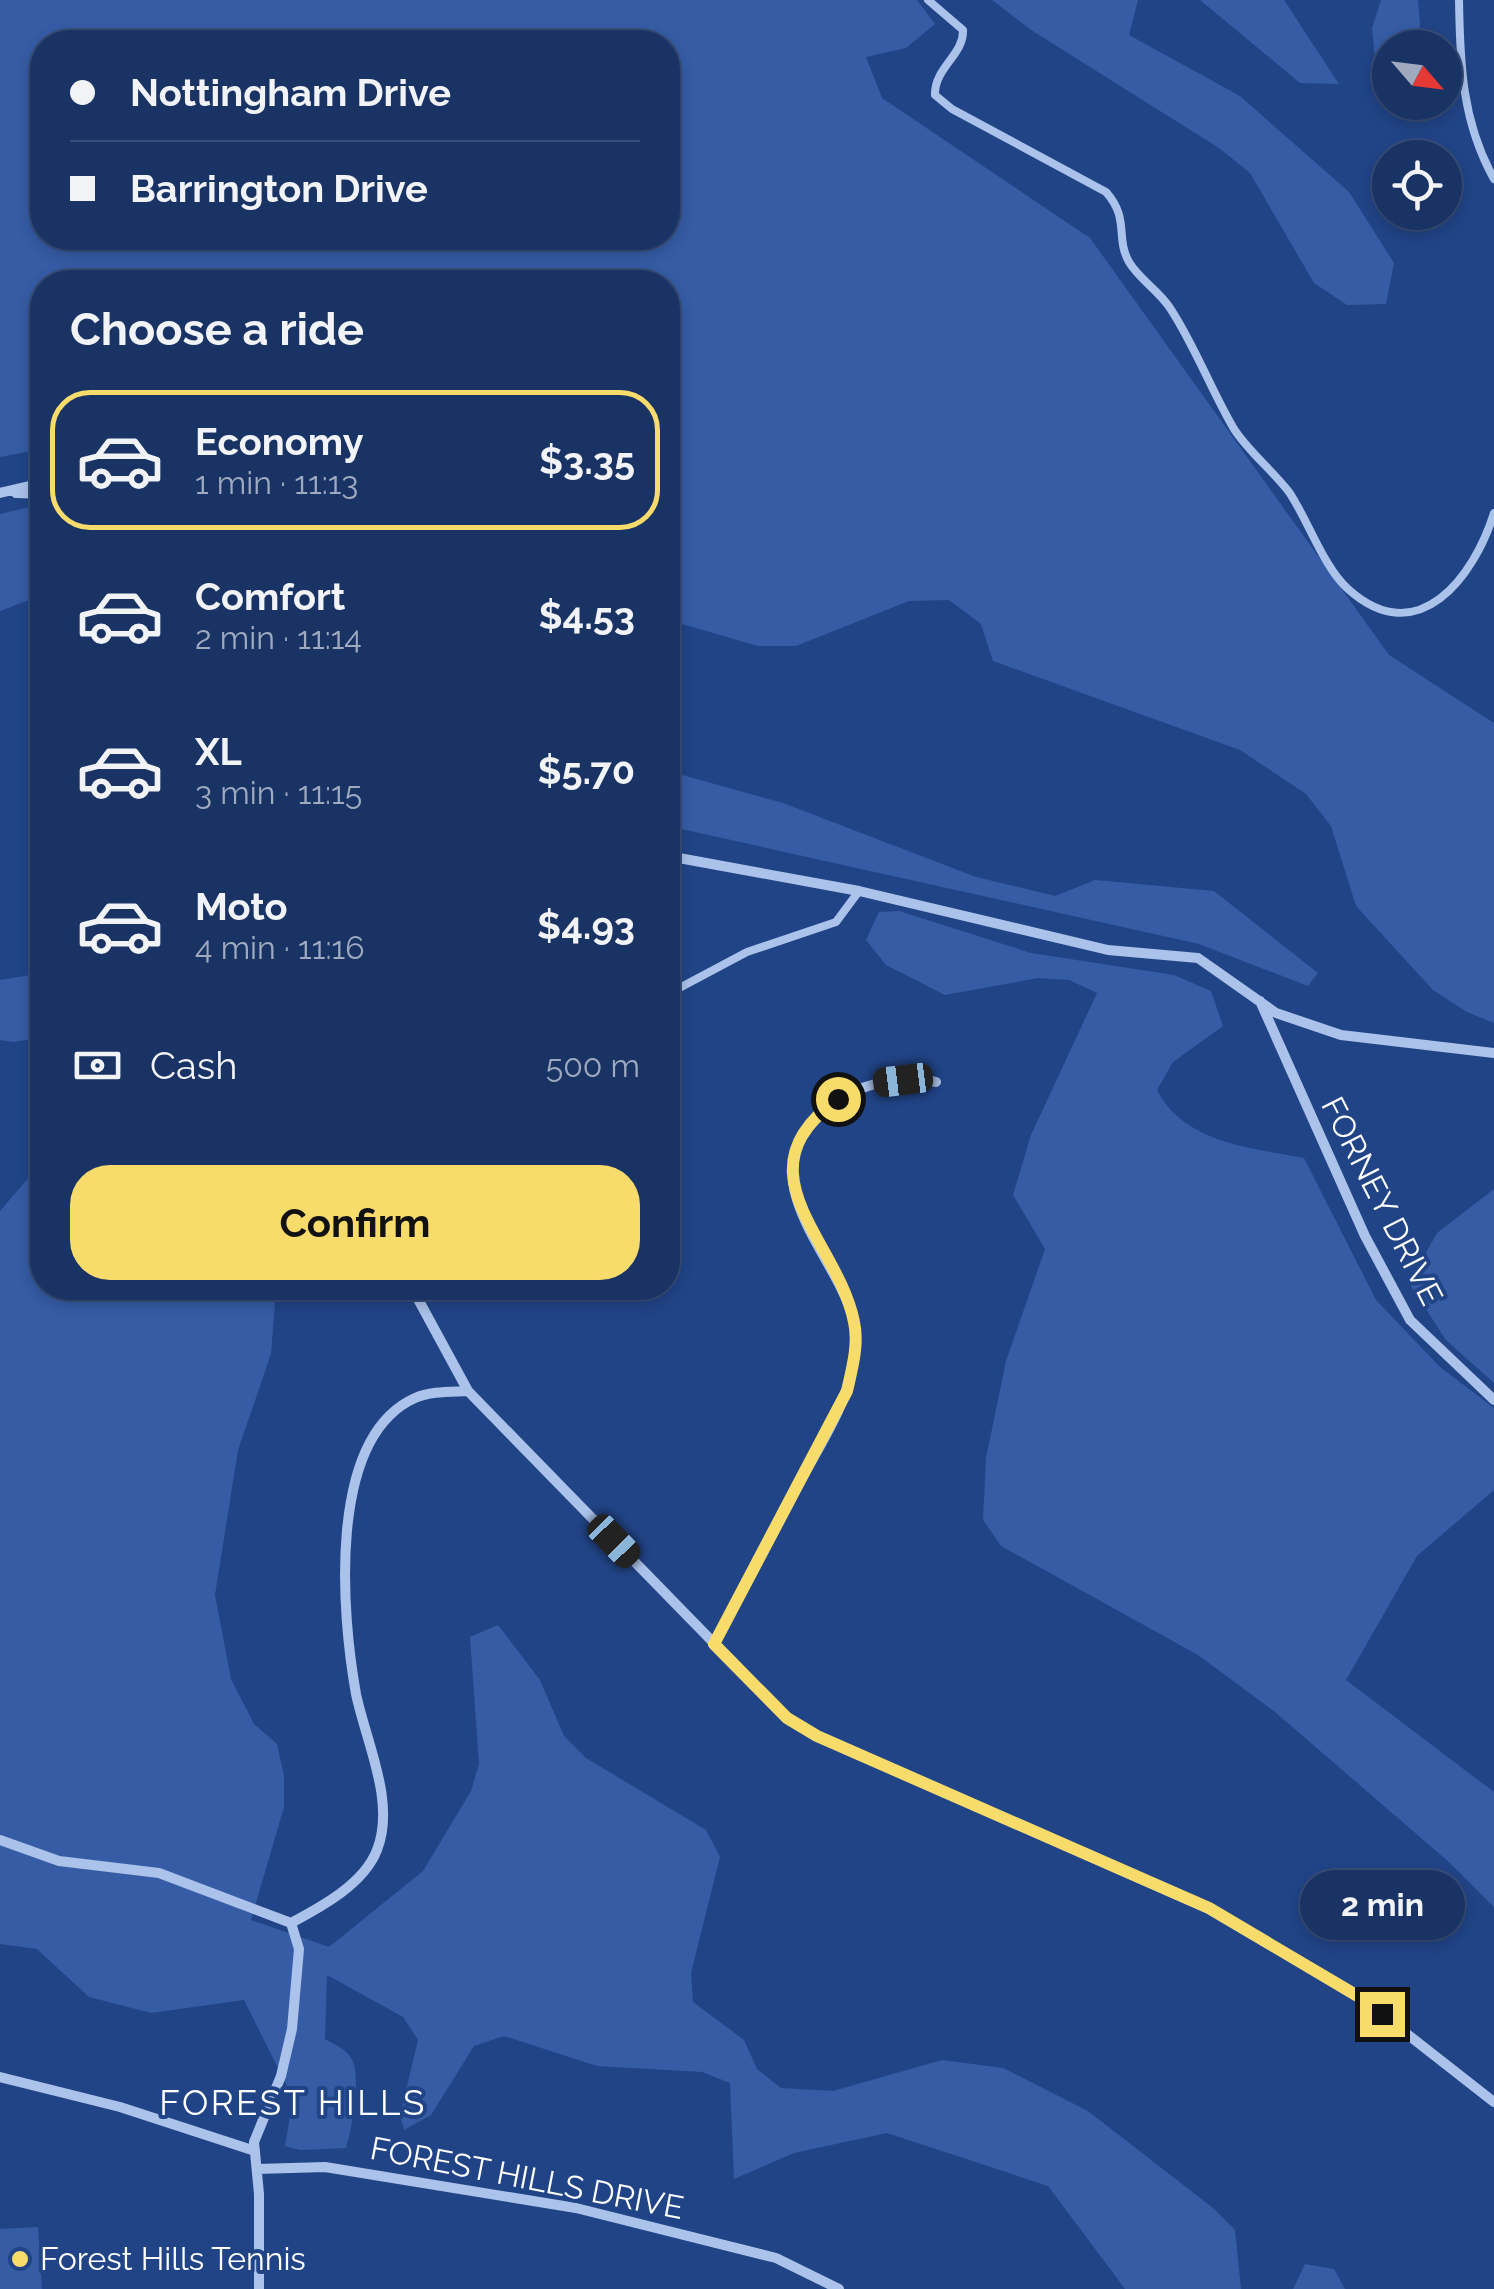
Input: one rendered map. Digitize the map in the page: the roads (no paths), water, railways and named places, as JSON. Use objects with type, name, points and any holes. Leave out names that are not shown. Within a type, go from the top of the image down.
[{"type":"street","points":[[0,493],[30,486]]},
{"type":"street","points":[[0,493],[30,494]]},
{"type":"street","points":[[680,858],[859,891],[1108,950],[1198,958],[1276,1013],[1341,1034],[1494,1053]]},
{"type":"street","name":"FORNEY DRIVE","points":[[1260,1001],[1364,1236],[1410,1320],[1494,1400]]},
{"type":"street","points":[[714,1644],[840,1407],[853,1363],[856,1334],[848,1303],[806,1220],[792,1181],[791,1165],[798,1143],[822,1110],[857,1089],[923,1078],[936,1082]]},
{"type":"street","points":[[419,1300],[468,1391],[787,1718],[817,1736],[1209,1908],[1361,1998],[1494,2102]]},
{"type":"street","points":[[0,1840],[60,1861],[159,1873],[291,1923],[320,1908],[357,1878],[376,1854],[383,1828],[381,1795],[357,1697],[346,1628],[348,1534],[357,1471],[370,1438],[391,1414],[415,1398],[468,1391]]},
{"type":"street","points":[[258,2289],[254,2142],[281,2076],[292,2030],[299,1950],[291,1923]]},
{"type":"street","points":[[0,2077],[120,2107],[255,2151]]},
{"type":"street","name":"FOREST HILLS DRIVE","points":[[257,2169],[325,2167],[576,2208],[776,2258],[839,2289]]},
{"type":"lane","points":[[928,0],[963,30],[964,42],[934,82],[934,95],[952,109],[1106,192],[1120,208],[1129,261],[1169,307],[1236,432],[1289,492],[1346,588],[1372,606],[1403,614],[1434,605],[1465,577],[1484,545],[1494,512]]},
{"type":"lane","points":[[1458,0],[1465,110],[1480,154],[1494,178]]},
{"type":"lane","points":[[680,988],[747,952],[836,922],[859,891]]},
{"type":"place","name":"Forest Hills Tennis","points":[[20,2259]]},
{"type":"district","name":"FOREST HILLS","points":[[293,2103]]}]
